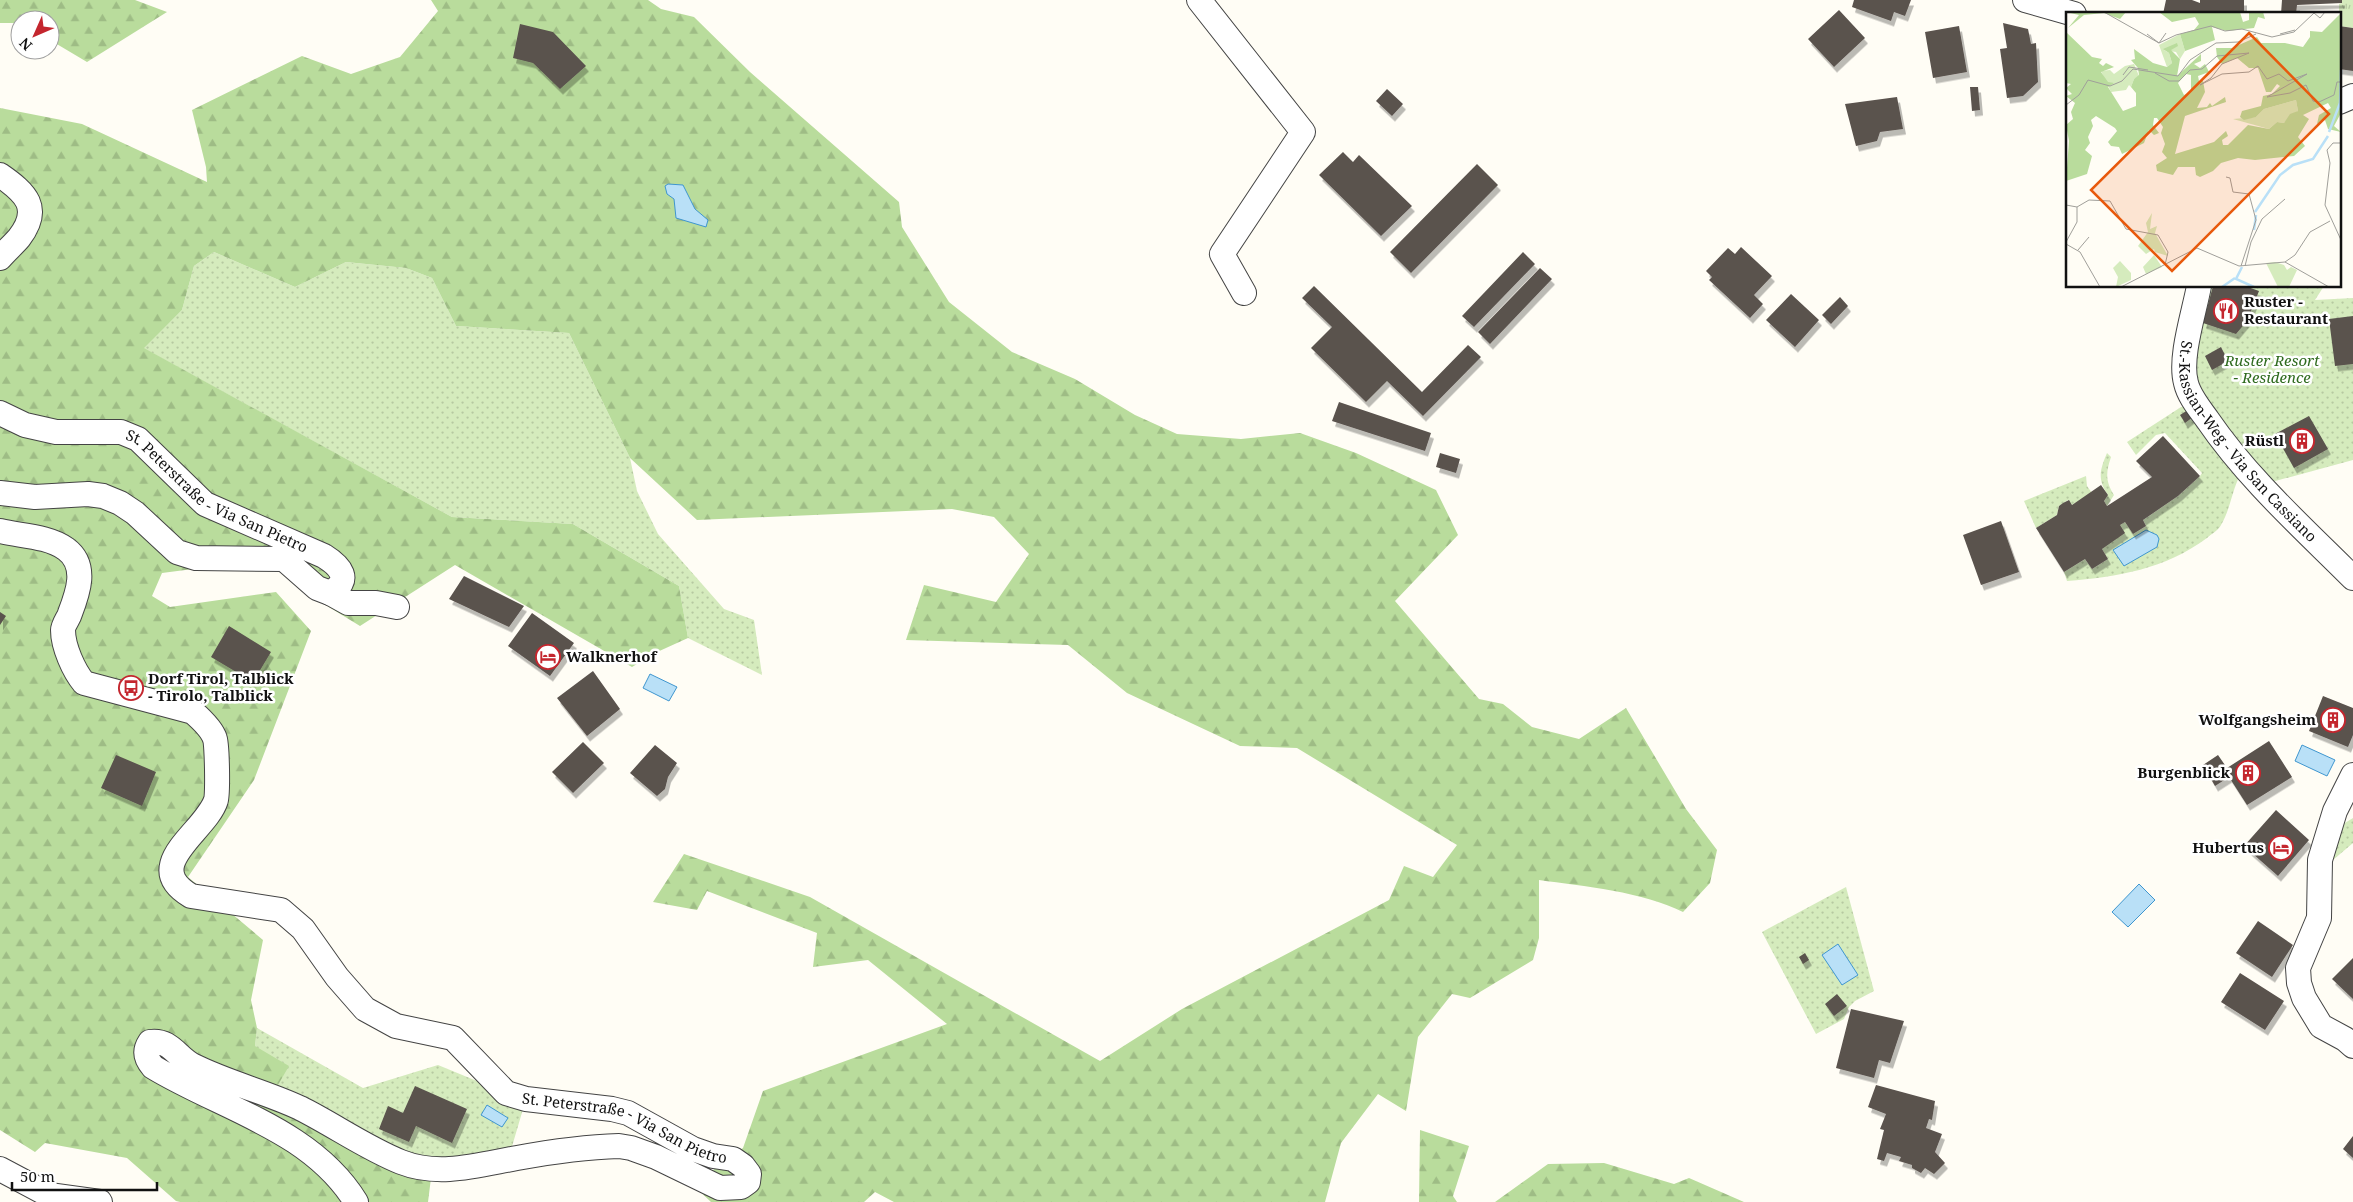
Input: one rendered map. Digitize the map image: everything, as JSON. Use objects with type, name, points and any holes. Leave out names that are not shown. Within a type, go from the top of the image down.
[{"type":"street","points":[[1199,0],[1303,132],[1222,254],[1244,293]]},
{"type":"street","points":[[2025,0],[2067,12]]},
{"type":"street","points":[[2340,88],[2353,91]]},
{"type":"street","points":[[2340,102],[2353,96]]},
{"type":"street","points":[[0,175],[17,187],[28,200],[31,213],[19,238],[0,258]]},
{"type":"street","name":"St.-Kassian-Weg - Via San Cassiano","points":[[2199,288],[2184,369],[2186,383],[2191,395],[2223,443],[2255,480],[2353,578]]},
{"type":"street","name":"St. Peterstraße - Via San Pietro","points":[[0,413],[25,425],[56,432],[121,432],[138,439],[206,504],[324,556],[337,564],[342,572],[342,581],[330,593]]},
{"type":"street","name":"St. Peterstraße - Via San Pietro","points":[[0,493],[35,497],[88,494],[104,496],[120,503],[134,513],[177,552],[196,558],[284,558],[317,588],[348,603],[397,607]]},
{"type":"street","name":"St. Peterstraße - Via San Pietro","points":[[0,531],[46,540],[66,549],[76,559],[80,574],[78,592],[63,630],[70,661],[84,683],[193,712],[204,723],[215,739],[217,800],[177,853],[171,864],[172,875],[179,888],[191,896],[282,910],[303,929],[337,977],[365,1009],[396,1026],[453,1038],[506,1093],[533,1100],[612,1109],[628,1113],[693,1149],[713,1156],[733,1159],[743,1166],[748,1174],[748,1182],[741,1187],[720,1188],[656,1157],[631,1148],[618,1146],[530,1156],[452,1170],[432,1170],[401,1162],[299,1108],[217,1078],[188,1063],[169,1044],[163,1041],[150,1042],[146,1053],[148,1061],[153,1067],[288,1136],[324,1163],[348,1188],[356,1202]]},
{"type":"street","points":[[2353,775],[2336,811],[2320,860],[2319,918],[2298,968],[2299,983],[2304,998],[2321,1026],[2345,1039],[2353,1046]]},
{"type":"street","points":[[0,1169],[49,1195],[100,1202]]},
{"type":"green space","points":[[0,0],[135,0],[167,12],[87,62],[60,46],[60,10],[10,10],[10,23],[0,23]]},
{"type":"green space","points":[[431,0],[648,0],[661,9],[694,17],[750,72],[899,202],[902,227],[949,302],[1012,352],[1075,379],[1135,415],[1177,434],[1241,439],[1300,433],[1356,453],[1436,490],[1458,535],[1395,601],[1479,699],[1503,704],[1532,727],[1579,739],[1626,708],[1686,809],[1717,850],[1710,883],[1683,912],[1650,899],[1632,895],[1594,887],[1539,880],[1539,938],[1533,960],[1470,998],[1452,994],[1418,1037],[1406,1111],[1378,1094],[1341,1143],[1325,1202],[894,1202],[875,1192],[864,1202],[711,1202],[693,1185],[743,1148],[763,1091],[947,1024],[868,960],[813,967],[817,933],[707,891],[697,910],[653,902],[684,854],[810,897],[1100,1061],[1182,1009],[1389,900],[1404,866],[1433,877],[1457,845],[1297,748],[1240,746],[1127,693],[1068,645],[906,640],[924,585],[996,602],[1029,554],[994,517],[952,509],[697,520],[630,458],[569,333],[456,326],[432,278],[406,268],[346,262],[295,287],[214,252],[194,266],[182,310],[144,348],[452,517],[573,524],[679,586],[688,638],[655,653],[632,667],[455,565],[360,626],[319,601],[282,567],[216,566],[162,573],[152,596],[170,607],[276,592],[311,631],[254,780],[188,877],[263,940],[251,1000],[257,1028],[255,1046],[289,1066],[271,1097],[432,1170],[428,1202],[180,1202],[176,1201],[127,1158],[45,1143],[35,1152],[0,1130],[0,108],[82,124],[207,182],[206,167],[192,110],[302,56],[351,74],[400,57],[438,11]]},
{"type":"green space","points":[[2342,0],[2353,0],[2353,28],[2340,26],[2339,4],[2342,3]]},
{"type":"green space","points":[[214,252],[295,287],[346,262],[406,268],[432,278],[456,326],[569,333],[630,458],[637,491],[658,534],[724,609],[754,620],[762,675],[688,638],[679,586],[573,524],[452,517],[143,348],[182,310],[194,266]]},
{"type":"green space","name":"Ruster Resort - Residence","points":[[2199,288],[2323,288],[2315,300],[2353,298],[2353,460],[2268,483],[2184,369]]},
{"type":"green space","points":[[2191,406],[2240,475],[2227,513],[2220,527],[2191,549],[2158,564],[2123,574],[2067,581],[2064,572],[2085,559],[2092,569],[2108,559],[2102,549],[2120,525],[2125,522],[2133,534],[2146,526],[2143,520],[2178,496],[2200,476],[2202,473],[2165,433],[2156,435],[2136,455],[2127,442],[2181,407]]},
{"type":"green space","points":[[2107,453],[2111,457],[2107,472],[2108,481],[2114,495],[2107,506],[2104,501],[2108,495],[2102,484],[2101,474]]},
{"type":"green space","points":[[2086,476],[2087,486],[2092,493],[2072,505],[2068,500],[2059,506],[2057,515],[2036,528],[2024,501]]},
{"type":"green space","points":[[2353,818],[2353,843],[2333,860],[2323,850],[2330,832]]},
{"type":"green space","points":[[1846,887],[1874,991],[1855,1001],[1849,1007],[1844,1019],[1816,1034],[1762,932]]},
{"type":"green space","points":[[257,1028],[363,1088],[438,1065],[506,1093],[526,1099],[508,1160],[452,1170],[271,1097],[255,1046]]},
{"type":"green space","points":[[1420,1130],[1469,1146],[1453,1196],[1457,1202],[1419,1202]]},
{"type":"green space","points":[[1604,1163],[1674,1184],[1689,1178],[1744,1202],[1495,1202],[1548,1164]]},
{"type":"water","points":[[668,184],[683,185],[695,209],[708,220],[706,227],[676,218],[674,199],[667,194],[665,186]]},
{"type":"water","points":[[2146,530],[2157,535],[2159,539],[2157,547],[2124,566],[2113,550]]},
{"type":"water","points":[[650,674],[677,687],[669,701],[643,688]]},
{"type":"water","points":[[2302,745],[2335,760],[2327,776],[2295,761]]},
{"type":"water","points":[[2139,884],[2155,900],[2128,927],[2112,912]]},
{"type":"water","points":[[1838,944],[1858,975],[1842,985],[1822,955]]},
{"type":"water","points":[[487,1105],[508,1118],[502,1127],[481,1115]]},
{"type":"building","points":[[1854,0],[1911,0],[1905,16],[1894,12],[1891,21],[1852,7]]},
{"type":"building","points":[[2166,0],[2192,0],[2200,3],[2200,0],[2244,0],[2244,12],[2163,12]]},
{"type":"building","points":[[2282,0],[2342,0],[2342,3],[2297,5],[2296,12],[2281,12]]},
{"type":"building","points":[[1839,10],[1865,38],[1834,67],[1808,39]]},
{"type":"building","points":[[2003,23],[2028,29],[2031,44],[2036,43],[2038,82],[2023,96],[2007,98],[2000,49],[2007,48]]},
{"type":"building","points":[[520,24],[553,32],[586,66],[560,89],[533,63],[513,58]]},
{"type":"building","points":[[1959,26],[1967,72],[1933,78],[1925,32]]},
{"type":"building","points":[[2340,26],[2353,28],[2353,71],[2340,69]]},
{"type":"building","points":[[1970,87],[1978,87],[1980,110],[1972,111]]},
{"type":"building","points":[[1387,89],[1403,104],[1392,116],[1376,101]]},
{"type":"building","points":[[1897,97],[1903,129],[1880,132],[1877,141],[1856,146],[1845,104]]},
{"type":"building","points":[[1343,152],[1353,162],[1359,155],[1412,206],[1381,236],[1319,175]]},
{"type":"building","points":[[1477,164],[1498,185],[1411,273],[1390,252]]},
{"type":"building","points":[[1741,247],[1772,276],[1754,295],[1763,304],[1750,318],[1709,280],[1712,277],[1706,271],[1728,248],[1735,254]]},
{"type":"building","points":[[1523,252],[1535,264],[1474,327],[1462,316]]},
{"type":"building","points":[[1540,268],[1552,279],[1490,344],[1478,332]]},
{"type":"building","points":[[1314,286],[1422,392],[1468,345],[1481,357],[1423,416],[1387,381],[1366,402],[1311,348],[1332,327],[1302,298]]},
{"type":"building","points":[[2212,288],[2251,288],[2259,291],[2247,321],[2236,334],[2203,323]]},
{"type":"building","points":[[1791,294],[1819,320],[1795,347],[1766,320]]},
{"type":"building","points":[[1840,297],[1848,306],[1831,324],[1822,315]]},
{"type":"building","points":[[2353,316],[2353,364],[2335,366],[2329,319]]},
{"type":"building","points":[[2221,347],[2228,361],[2212,370],[2205,356]]},
{"type":"building","points":[[1339,402],[1431,433],[1425,451],[1332,421]]},
{"type":"building","points":[[2188,410],[2193,417],[2185,423],[2180,415]]},
{"type":"building","name":"Rüstl","points":[[2309,416],[2328,449],[2294,468],[2275,434]]},
{"type":"building","points":[[2163,436],[2200,476],[2178,496],[2143,520],[2146,526],[2133,534],[2125,522],[2120,525],[2125,533],[2102,549],[2108,559],[2092,569],[2085,559],[2064,572],[2036,528],[2057,515],[2059,506],[2063,503],[2069,500],[2072,505],[2101,485],[2108,495],[2104,501],[2107,506],[2152,477],[2136,461]]},
{"type":"building","points":[[1440,453],[1460,459],[1456,473],[1436,467]]},
{"type":"building","points":[[2001,521],[2019,572],[1981,585],[1963,535]]},
{"type":"building","points":[[464,576],[524,606],[509,627],[449,599]]},
{"type":"building","points":[[0,612],[6,616],[0,625]]},
{"type":"building","points":[[532,613],[574,643],[550,676],[508,646]]},
{"type":"building","points":[[229,626],[271,652],[253,682],[211,657]]},
{"type":"building","points":[[593,671],[620,709],[587,736],[557,698]]},
{"type":"building","name":"Wolfgangsheim","points":[[2323,696],[2353,708],[2353,735],[2348,747],[2309,731]]},
{"type":"building","name":"Burgenblick","points":[[2269,741],[2292,777],[2247,805],[2229,777],[2215,786],[2203,765],[2218,755],[2227,768]]},
{"type":"building","points":[[583,742],[604,763],[573,793],[552,772]]},
{"type":"building","points":[[655,745],[677,763],[668,777],[665,789],[657,796],[630,773]]},
{"type":"building","points":[[116,755],[156,772],[142,806],[101,788]]},
{"type":"building","points":[[2276,810],[2309,840],[2278,876],[2244,846]]},
{"type":"building","points":[[2258,921],[2293,945],[2272,977],[2236,953]]},
{"type":"building","points":[[1805,953],[1809,960],[1803,964],[1799,957]]},
{"type":"building","points":[[2353,958],[2353,999],[2332,979]]},
{"type":"building","points":[[2240,973],[2284,1001],[2265,1030],[2221,1002]]},
{"type":"building","points":[[1837,994],[1847,1006],[1834,1016],[1825,1004]]},
{"type":"building","points":[[1851,1009],[1904,1021],[1890,1063],[1879,1060],[1874,1078],[1836,1068]]},
{"type":"building","points":[[1876,1085],[1935,1101],[1932,1120],[1929,1119],[1926,1128],[1942,1134],[1935,1152],[1945,1163],[1934,1174],[1925,1168],[1921,1173],[1912,1168],[1912,1165],[1899,1161],[1901,1157],[1887,1153],[1884,1161],[1877,1159],[1884,1130],[1880,1129],[1886,1114],[1868,1107]]},
{"type":"building","points":[[415,1086],[467,1109],[452,1143],[416,1126],[409,1142],[379,1129],[388,1106],[403,1113]]},
{"type":"building","points":[[2353,1136],[2353,1158],[2343,1149]]},
{"type":"place","name":"Ruster - Restaurant","points":[[2226,311]]},
{"type":"place","name":"Rüstl","points":[[2302,441]]},
{"type":"place","name":"Walknerhof","points":[[548,657]]},
{"type":"place","name":"Dorf Tirol, Talblick - Tirolo, Talblick","points":[[131,688]]},
{"type":"place","name":"Wolfgangsheim","points":[[2333,720]]},
{"type":"place","name":"Burgenblick","points":[[2248,773]]},
{"type":"place","name":"Hubertus","points":[[2281,848]]}]
